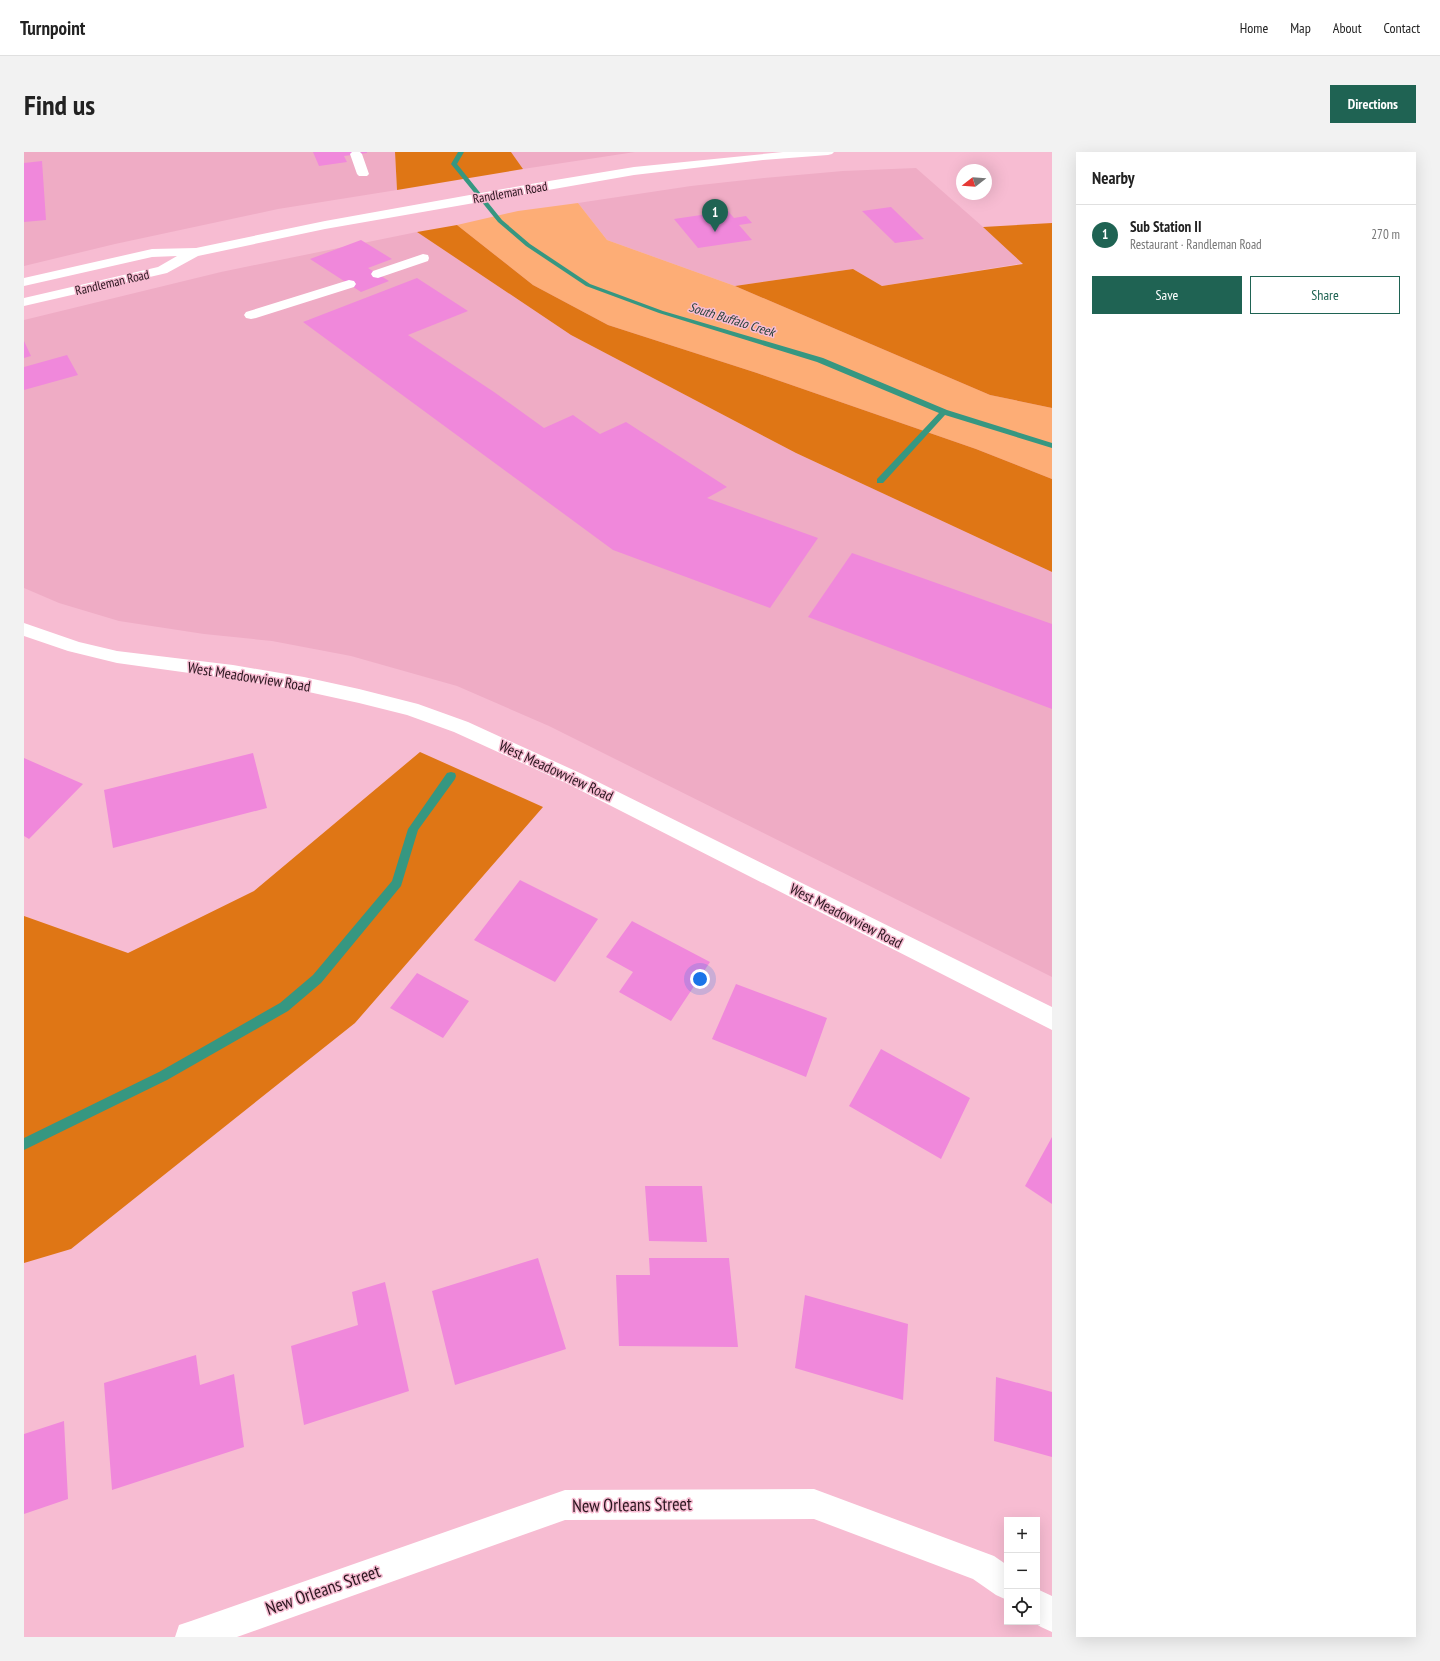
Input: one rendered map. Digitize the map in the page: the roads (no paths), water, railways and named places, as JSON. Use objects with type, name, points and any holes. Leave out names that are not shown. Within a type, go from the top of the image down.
[{"type":"main road","name":"Randleman Road","points":[[24,282],[152,253],[196,252],[325,225],[512,191],[642,170],[763,157],[828,152]]},
{"type":"main road","points":[[356,154],[363,174]]},
{"type":"main road","name":"Randleman Road","points":[[24,302],[162,270],[196,252]]},
{"type":"main road","points":[[378,274],[423,258]]},
{"type":"main road","points":[[251,315],[349,284]]},
{"type":"main road","name":"West Meadowview Road","points":[[24,629],[74,647],[117,657],[233,672],[304,684],[359,696],[411,709],[454,725],[526,755],[573,778],[1052,1019]]},
{"type":"main road","name":"New Orleans Street","points":[[190,1637],[565,1505],[814,1504],[983,1567],[1004,1582]]},
{"type":"main road","points":[[1040,1607],[1052,1616]]},
{"type":"waterway","name":"South Buffalo Creek","points":[[461,152],[454,164],[500,221],[528,245],[588,285],[661,312],[820,360],[944,412]]},
{"type":"waterway","points":[[880,481],[944,412]]},
{"type":"waterway","name":"South Buffalo Creek","points":[[944,412],[1052,446]]},
{"type":"waterway","points":[[24,1144],[163,1076],[284,1007],[317,979],[397,883],[413,829],[451,776]]},
{"type":"place","name":"Sub Station II","points":[[715,232]]}]
